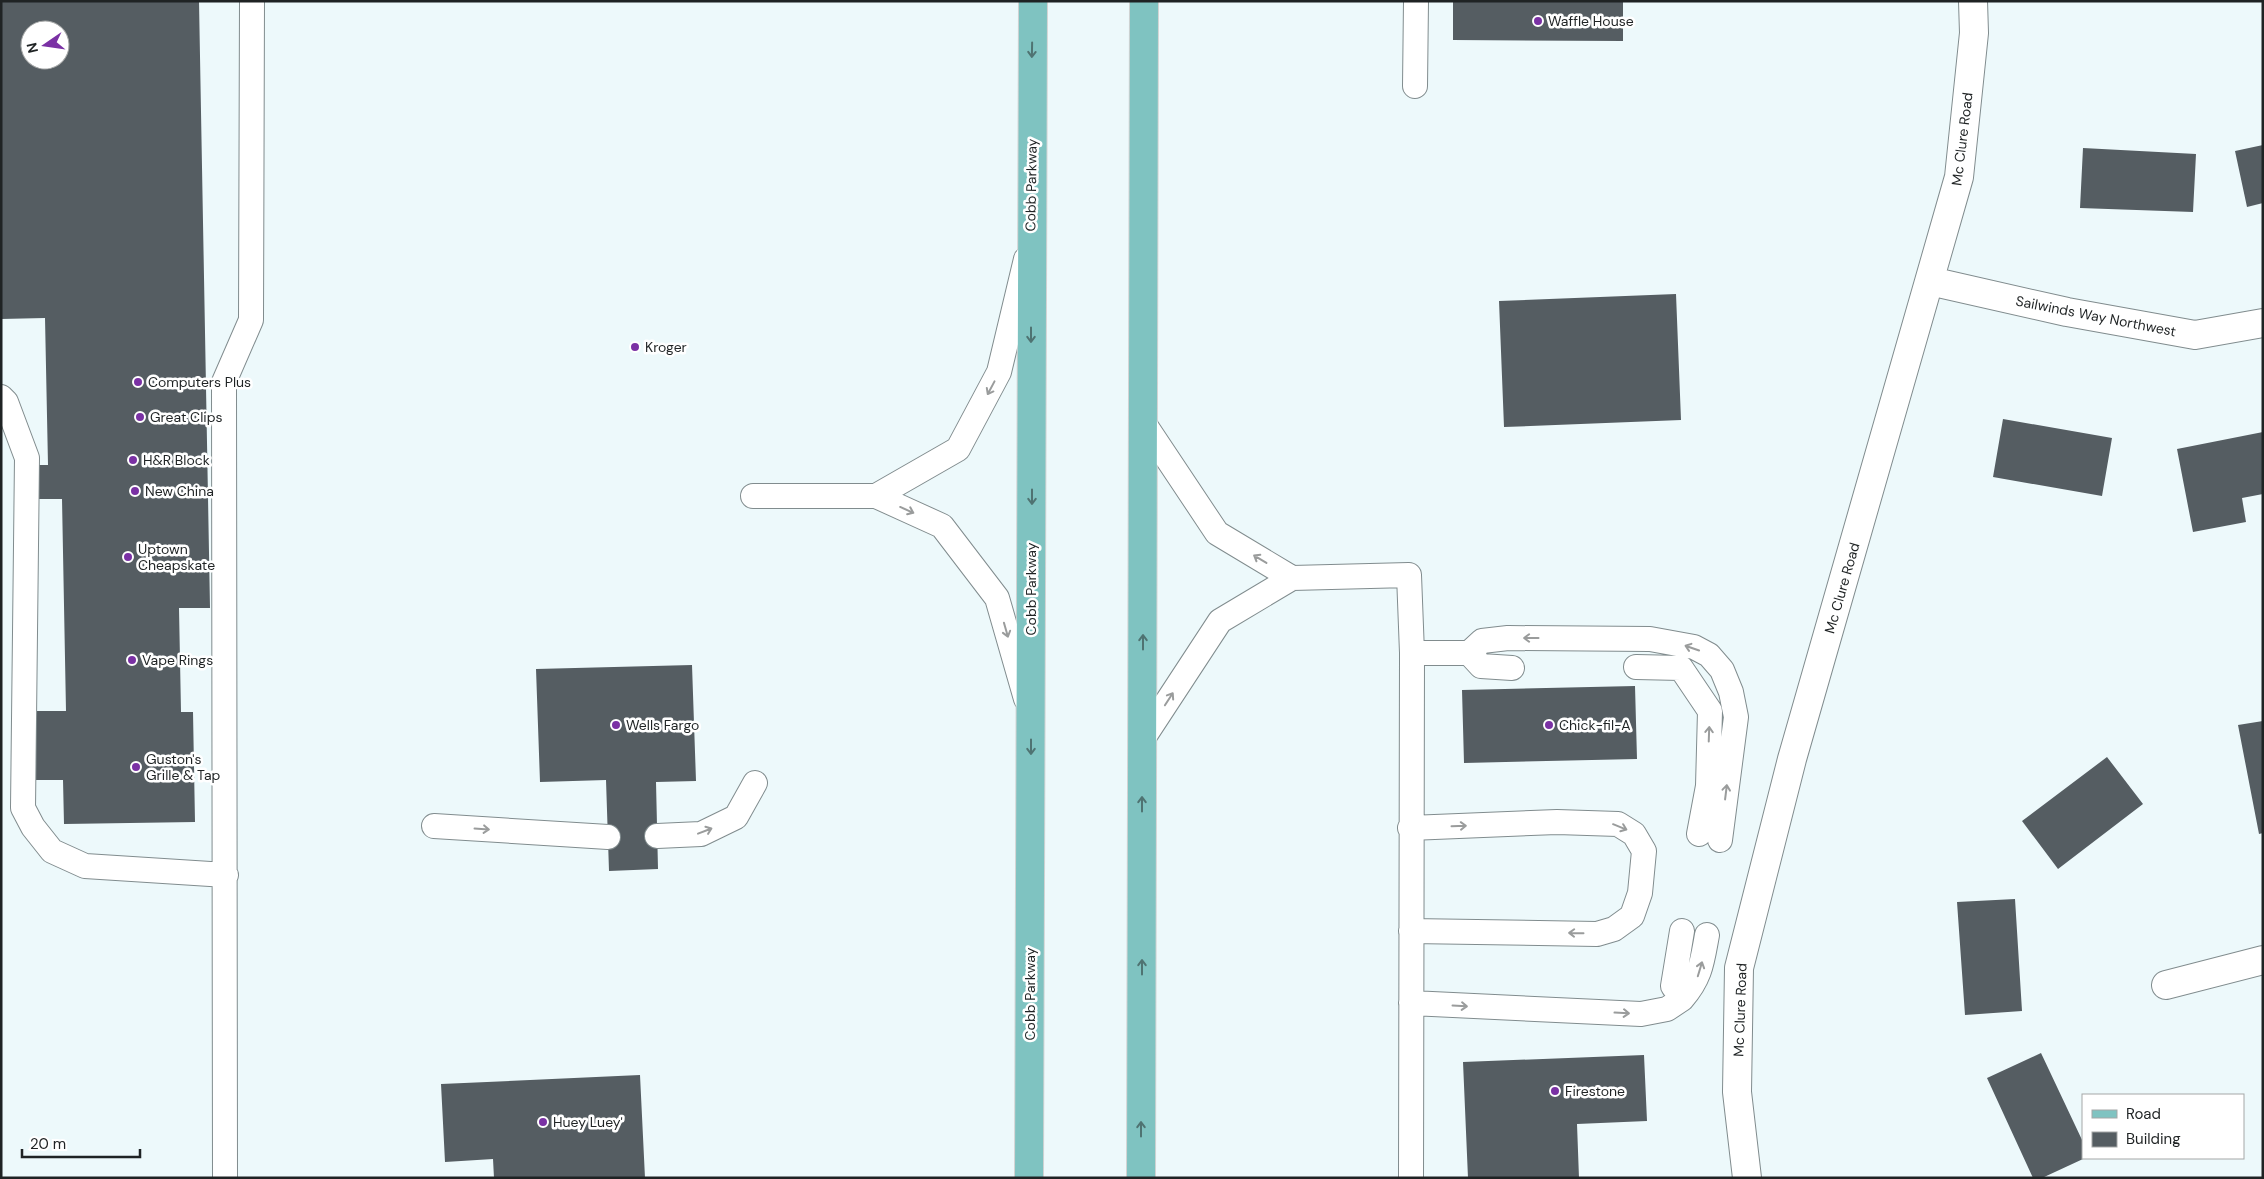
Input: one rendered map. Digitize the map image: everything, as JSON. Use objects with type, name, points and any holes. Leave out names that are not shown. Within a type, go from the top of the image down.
[{"type":"main road","name":"Cobb Parkway","points":[[1029,1178],[1031,718],[1030,240],[1033,1]]},
{"type":"main road","points":[[1143,1172],[1142,740],[1148,6]]},
{"type":"street","name":"Mc Clure Road","points":[[1748,1178],[1737,1092],[1739,968],[1792,760],[1959,178],[1974,33],[1973,1]]},
{"type":"street","name":"Sailwinds Way Northwest","points":[[1930,281],[2067,312],[2195,335],[2263,323]]},
{"type":"street","points":[[2166,985],[2263,960]]},
{"type":"lane","points":[[225,1178],[224,382],[251,320],[252,1]]},
{"type":"lane","points":[[1415,86],[1416,1]]},
{"type":"lane","points":[[876,496],[958,449],[999,372],[1030,240]]},
{"type":"lane","points":[[1,397],[6,402],[27,458],[23,808],[33,827],[52,851],[85,866],[226,875]]},
{"type":"lane","points":[[1144,422],[1217,533],[1292,578]]},
{"type":"lane","points":[[753,496],[876,496],[942,526],[997,598],[1031,718]]},
{"type":"lane","points":[[1142,740],[1220,621],[1292,578],[1410,575],[1412,653],[1410,828],[1411,1178]]},
{"type":"lane","points":[[1412,653],[1468,653],[1482,641],[1508,638],[1650,639],[1694,647],[1709,655],[1722,670],[1731,692],[1736,717],[1709,837],[1710,711],[1681,668],[1636,666]]},
{"type":"lane","points":[[1468,653],[1482,666],[1512,668]]},
{"type":"lane","points":[[657,836],[701,834],[736,817],[755,783]]},
{"type":"lane","points":[[1410,828],[1557,822],[1618,824],[1634,834],[1644,851],[1640,894],[1632,916],[1614,928],[1597,934],[1411,931]]},
{"type":"lane","points":[[434,826],[608,837]]},
{"type":"lane","points":[[1682,931],[1673,986],[1682,999]]},
{"type":"lane","points":[[1411,1003],[1641,1014],[1668,1010],[1695,985],[1702,964],[1706,934]]},
{"type":"building","points":[[1,1],[199,1],[210,608],[179,608],[181,712],[193,712],[195,822],[64,824],[63,780],[33,780],[31,711],[66,711],[62,499],[33,499],[33,465],[48,465],[45,318],[1,319]]},
{"type":"building","name":"Waffle House","points":[[1453,1],[1623,1],[1623,41],[1453,40]]},
{"type":"building","points":[[2263,145],[2263,203],[2247,207],[2235,151]]},
{"type":"building","points":[[2083,148],[2196,154],[2193,212],[2080,208]]},
{"type":"building","points":[[1676,294],[1681,420],[1504,427],[1499,301]]},
{"type":"building","points":[[2003,419],[2112,438],[2102,496],[1993,477]]},
{"type":"building","points":[[2263,432],[2263,494],[2242,498],[2246,522],[2193,532],[2177,449]]},
{"type":"building","name":"Wells Fargo","points":[[692,665],[696,781],[656,782],[658,869],[609,871],[606,780],[540,782],[536,669]]},
{"type":"building","name":"Chick-fil-A","points":[[1635,686],[1637,759],[1464,763],[1462,690]]},
{"type":"building","points":[[2263,721],[2263,833],[2259,834],[2238,725]]},
{"type":"building","points":[[2107,757],[2143,804],[2058,869],[2022,821]]},
{"type":"building","points":[[2015,899],[2022,1011],[1965,1015],[1957,902]]},
{"type":"building","points":[[2041,1053],[2082,1140],[2083,1159],[2042,1178],[2033,1178],[1987,1078]]},
{"type":"building","name":"Firestone","points":[[1644,1055],[1647,1121],[1577,1124],[1579,1178],[1468,1178],[1463,1062]]},
{"type":"building","name":"Huey Luey'","points":[[640,1075],[645,1178],[494,1178],[493,1159],[445,1162],[441,1084]]},
{"type":"place","name":"Waffle House","points":[[1538,21]]},
{"type":"place","name":"Kroger","points":[[635,347]]},
{"type":"place","name":"Computers Plus","points":[[138,382]]},
{"type":"place","name":"Great Clips","points":[[140,417]]},
{"type":"place","name":"H&R Block","points":[[133,460]]},
{"type":"place","name":"New China","points":[[135,491]]},
{"type":"place","name":"Uptown Cheapskate","points":[[128,557]]},
{"type":"place","name":"Vape Rings","points":[[132,660]]},
{"type":"place","name":"Wells Fargo","points":[[616,725]]},
{"type":"place","name":"Chick-fil-A","points":[[1549,725]]},
{"type":"place","name":"Guston's Grille & Tap","points":[[136,767]]},
{"type":"place","name":"Firestone","points":[[1555,1091]]},
{"type":"place","name":"Huey Luey'","points":[[543,1122]]}]
